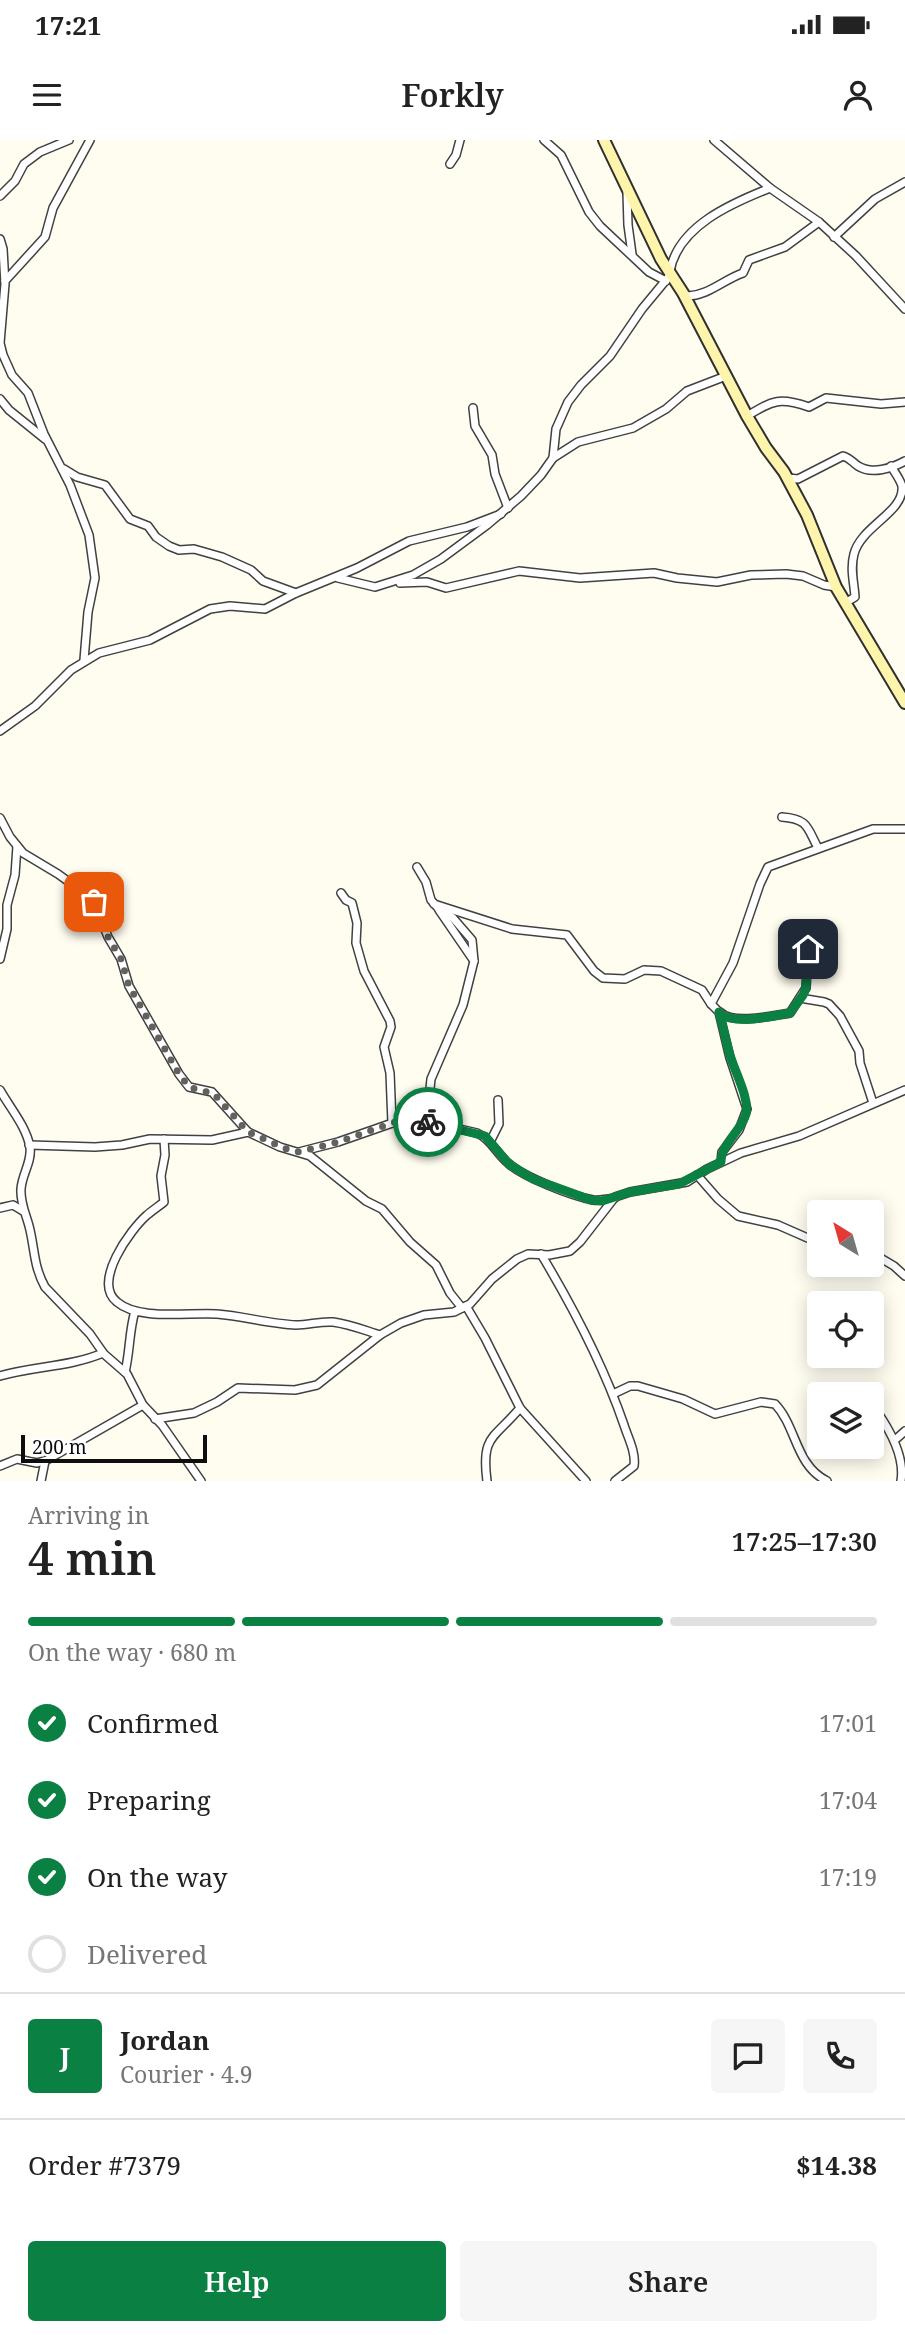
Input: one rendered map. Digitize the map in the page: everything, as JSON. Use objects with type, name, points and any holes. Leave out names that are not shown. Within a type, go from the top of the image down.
[{"type":"street","points":[[0,196],[15,181],[24,164],[40,152],[69,140]]},
{"type":"street","points":[[5,282],[44,239],[52,208],[90,140]]},
{"type":"street","points":[[450,164],[460,140]]},
{"type":"street","points":[[544,140],[561,156],[589,212],[600,226],[649,272],[669,275]]},
{"type":"street","points":[[604,140],[669,275],[682,293],[766,448],[789,478],[797,479],[843,456],[849,457],[856,465],[866,470],[891,467],[905,461]]},
{"type":"street","points":[[714,140],[771,188],[819,222],[856,256],[905,309]]},
{"type":"street","points":[[834,237],[876,199],[905,182]]},
{"type":"street","points":[[626,185],[632,256]]},
{"type":"street","points":[[553,458],[556,429],[568,402],[610,356],[669,275],[671,261],[686,237],[743,198],[771,188]]},
{"type":"street","points":[[682,293],[688,296],[707,292],[726,279],[743,273],[749,260],[785,247],[819,222]]},
{"type":"street","points":[[0,239],[5,282],[0,343],[12,375],[28,393],[84,520],[94,568],[84,660]]},
{"type":"street","points":[[337,578],[370,587],[414,575],[441,559],[504,511],[532,485],[553,458],[578,442],[640,425],[666,409],[687,391],[726,376]]},
{"type":"street","points":[[747,415],[775,400],[787,400],[809,407],[827,398],[881,404],[905,402]]},
{"type":"street","points":[[0,399],[9,410],[48,442]]},
{"type":"street","points":[[473,408],[475,426],[492,455],[504,511]]},
{"type":"street","points":[[61,466],[77,477],[105,485],[130,519],[149,527],[156,537],[169,546],[183,551],[194,549],[222,557],[251,570],[263,581],[296,593]]},
{"type":"street","points":[[845,603],[855,597],[852,576],[857,546],[871,527],[893,511],[900,500],[901,484],[891,467]]},
{"type":"street","points":[[784,472],[807,515],[836,587],[905,703]]},
{"type":"street","points":[[0,731],[35,706],[84,660],[119,647],[150,640],[210,610],[230,606],[265,609],[296,593],[337,578],[409,541],[467,527],[504,511]]},
{"type":"street","points":[[388,583],[427,582],[446,588],[519,570],[580,578],[654,573],[717,582],[768,573],[803,576],[836,587]]},
{"type":"street","points":[[782,817],[803,822],[818,848]]},
{"type":"street","points":[[0,818],[17,846],[28,858],[58,874],[94,902],[108,937],[121,959],[129,986],[189,1087],[214,1094],[248,1132],[280,1147],[299,1152],[321,1164],[366,1201],[382,1209],[410,1242],[436,1265],[450,1293],[464,1307],[485,1338],[520,1408],[586,1481]]},
{"type":"street","points":[[711,1004],[733,962],[768,867],[873,829],[905,828]]},
{"type":"street","points":[[0,959],[7,905],[15,874],[17,846]]},
{"type":"street","points":[[417,867],[436,906],[474,961],[456,1024],[430,1079],[428,1107],[441,1125]]},
{"type":"street","points":[[341,893],[354,908],[356,943],[363,971],[390,1021],[391,1027],[384,1047],[390,1073],[393,1123]]},
{"type":"street","points":[[436,906],[512,929],[567,935],[594,971],[603,978],[625,979],[644,970],[661,971],[702,990],[723,1016],[733,1020],[789,1013],[806,988],[808,949]]},
{"type":"street","points":[[800,998],[830,1004],[840,1016],[859,1051],[860,1063],[873,1103]]},
{"type":"street","points":[[719,1012],[730,1058],[747,1109],[739,1130],[722,1152],[721,1162]]},
{"type":"street","points":[[0,1090],[18,1119],[29,1145],[30,1156],[21,1185],[36,1268],[45,1287],[90,1334],[103,1353],[125,1372],[143,1405],[162,1425],[201,1481]]},
{"type":"street","points":[[299,1152],[412,1118],[485,1136],[509,1164],[533,1179],[591,1200],[602,1201],[630,1192],[679,1184],[741,1153],[799,1136],[905,1090]]},
{"type":"street","points":[[490,1142],[499,1124],[498,1100]]},
{"type":"street","points":[[29,1145],[95,1147],[141,1140],[212,1140],[248,1132]]},
{"type":"street","points":[[164,1139],[165,1155],[161,1176],[164,1202],[148,1215],[130,1236],[108,1275],[113,1298],[119,1304],[135,1311],[150,1313],[217,1314],[298,1325],[330,1322],[347,1324],[380,1335]]},
{"type":"street","points":[[697,1175],[738,1216],[778,1225],[807,1238]]},
{"type":"street","points":[[155,1419],[194,1413],[238,1388],[295,1390],[317,1385],[380,1335],[401,1322],[424,1315],[444,1315],[464,1307],[503,1269],[528,1254],[561,1254],[573,1248],[615,1198]]},
{"type":"street","points":[[0,1208],[13,1205],[24,1211]]},
{"type":"street","points":[[541,1254],[580,1320],[613,1394],[635,1460],[634,1466],[615,1481]]},
{"type":"street","points":[[884,1260],[905,1276]]},
{"type":"street","points":[[125,1372],[135,1311]]},
{"type":"street","points":[[0,1376],[21,1370],[55,1367],[103,1353]]},
{"type":"street","points":[[613,1394],[638,1386],[683,1399],[710,1413],[720,1414],[761,1402],[775,1404],[782,1412],[792,1437],[812,1471],[827,1481]]},
{"type":"street","points":[[0,1466],[17,1459],[37,1463],[45,1461],[143,1405]]},
{"type":"street","points":[[487,1481],[485,1460],[488,1444],[493,1434],[520,1408]]},
{"type":"street","points":[[884,1422],[900,1446],[904,1467],[901,1481]]},
{"type":"street","points":[[896,1439],[905,1431]]},
{"type":"street","points":[[41,1481],[45,1461]]},
{"type":"way so far","points":[[94,902],[108,937],[121,959],[129,986],[179,1074],[192,1089],[214,1094],[248,1132],[280,1147],[299,1152],[338,1142],[404,1119],[428,1122]]},
{"type":"route","points":[[428,1122],[485,1136],[509,1164],[533,1179],[591,1200],[602,1201],[630,1192],[687,1182],[721,1162],[722,1152],[739,1130],[747,1109],[730,1058],[719,1012],[733,1020],[790,1013],[806,988],[808,949]]}]
